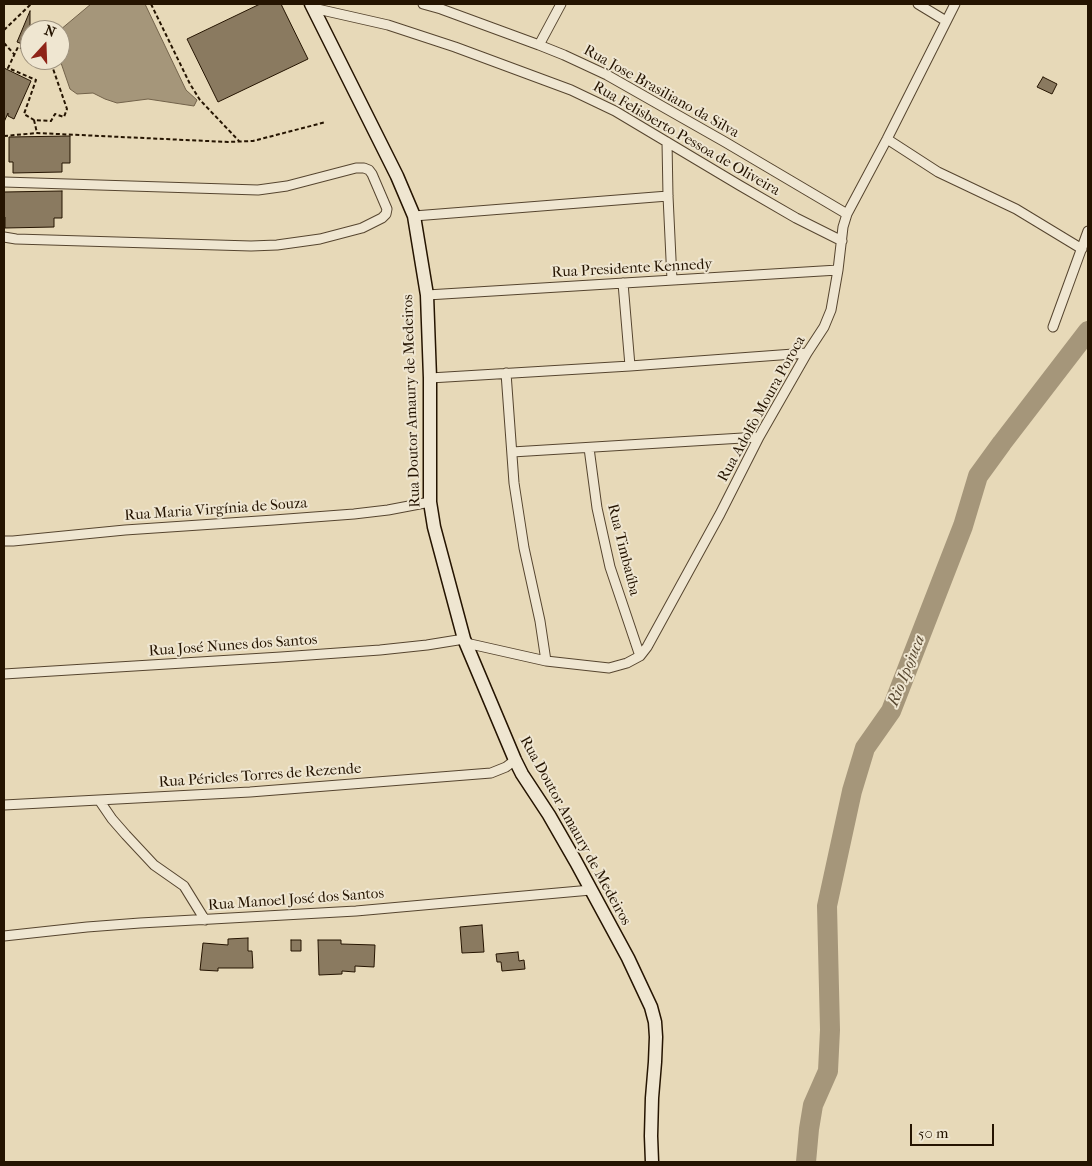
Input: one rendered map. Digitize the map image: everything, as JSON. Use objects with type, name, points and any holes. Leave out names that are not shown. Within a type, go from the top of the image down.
[{"type":"street","name":"Rua Jose Brasiliano da Silva","points":[[423,4],[450,12],[539,46],[607,75],[847,214]]},
{"type":"street","points":[[539,46],[561,4]]},
{"type":"street","points":[[918,4],[946,21]]},
{"type":"street","name":"Rua Adolfo Moura Poroca","points":[[640,656],[720,514],[758,437],[824,327],[831,310],[843,227],[847,214],[955,4]]},
{"type":"street","name":"Rua Felisberto Pessoa de Oliveira","points":[[312,6],[388,25],[455,47],[563,87],[615,110],[796,218],[842,241]]},
{"type":"street","name":"Rua Doutor Amaury de Medeiros","points":[[312,6],[397,176],[414,216],[427,295],[430,378],[430,502],[434,527],[464,641],[522,774],[576,862],[640,982],[651,1007],[655,1022],[655,1062],[651,1126],[652,1162]]},
{"type":"street","points":[[887,139],[938,172],[1023,213],[1082,249]]},
{"type":"street","points":[[667,142],[672,280]]},
{"type":"street","points":[[4,182],[258,190],[287,186],[356,168],[364,168],[372,174],[387,209],[386,214],[382,218],[362,228],[320,239],[277,246],[16,239],[4,237]]},
{"type":"street","points":[[414,216],[668,196]]},
{"type":"street","points":[[1053,328],[1088,231]]},
{"type":"street","name":"Rua Presidente Kennedy","points":[[427,295],[838,270]]},
{"type":"street","points":[[623,283],[630,366]]},
{"type":"street","points":[[430,378],[807,354]]},
{"type":"street","points":[[506,373],[514,483],[522,538],[540,621],[546,661]]},
{"type":"street","points":[[512,452],[758,437]]},
{"type":"street","name":"Rua Timbaúba","points":[[590,448],[598,508],[610,567],[640,656]]},
{"type":"street","name":"Rua Maria Virgínia de Souza","points":[[4,541],[125,530],[354,514],[430,502]]},
{"type":"street","points":[[464,641],[546,661],[609,668],[627,663],[640,656]]},
{"type":"street","name":"Rua José Nunes dos Santos","points":[[4,674],[380,650],[464,641]]},
{"type":"street","name":"Rua Péricles Torres de Rezende","points":[[4,805],[250,792],[491,773],[506,767],[515,760]]},
{"type":"street","points":[[99,800],[131,841],[154,864],[184,886],[205,920]]},
{"type":"street","name":"Rua Manoel José dos Santos","points":[[4,936],[87,926],[356,911],[591,890]]},
{"type":"path","points":[[4,30],[31,4]]},
{"type":"path","points":[[151,4],[190,84],[200,100],[239,141]]},
{"type":"path","points":[[4,43],[15,54]]},
{"type":"path","points":[[20,48],[18,47],[8,68],[36,80],[24,114],[34,120],[51,121],[55,114],[64,117],[68,109],[54,70]]},
{"type":"path","points":[[34,120],[37,133]]},
{"type":"path","points":[[4,136],[37,133],[253,141],[326,122]]},
{"type":"shaded area","points":[[91,4],[145,4],[186,90],[197,100],[194,106],[148,99],[117,103],[93,93],[77,94],[70,89],[63,70],[70,70],[70,22]]},
{"type":"building","points":[[260,4],[281,4],[308,59],[218,102],[187,39]]},
{"type":"building","points":[[30,11],[30,20],[26,20]]},
{"type":"building","points":[[4,68],[31,81],[14,119],[8,116],[8,113],[4,122]]},
{"type":"building","points":[[1043,77],[1057,84],[1052,94],[1037,87]]},
{"type":"building","points":[[70,136],[70,163],[62,163],[62,172],[13,173],[13,162],[9,162],[9,137]]},
{"type":"building","points":[[62,191],[62,218],[54,218],[54,227],[5,228],[4,192]]},
{"type":"building","points":[[482,925],[484,952],[462,953],[460,927]]},
{"type":"building","points":[[248,938],[248,951],[252,951],[253,968],[218,968],[218,971],[200,970],[203,943],[228,945],[228,939]]},
{"type":"building","points":[[291,940],[301,940],[301,951],[291,951]]},
{"type":"building","points":[[318,940],[341,940],[341,944],[375,945],[374,967],[355,966],[355,972],[342,971],[342,974],[319,975]]},
{"type":"building","points":[[518,952],[519,961],[524,960],[525,969],[502,971],[501,962],[497,962],[496,954]]},
{"type":"waterway","name":"Rio Ipojuca","points":[[806,1162],[813,1105],[828,1071],[830,1030],[827,906],[852,791],[865,748],[891,711],[963,526],[978,476],[1088,331]]}]
